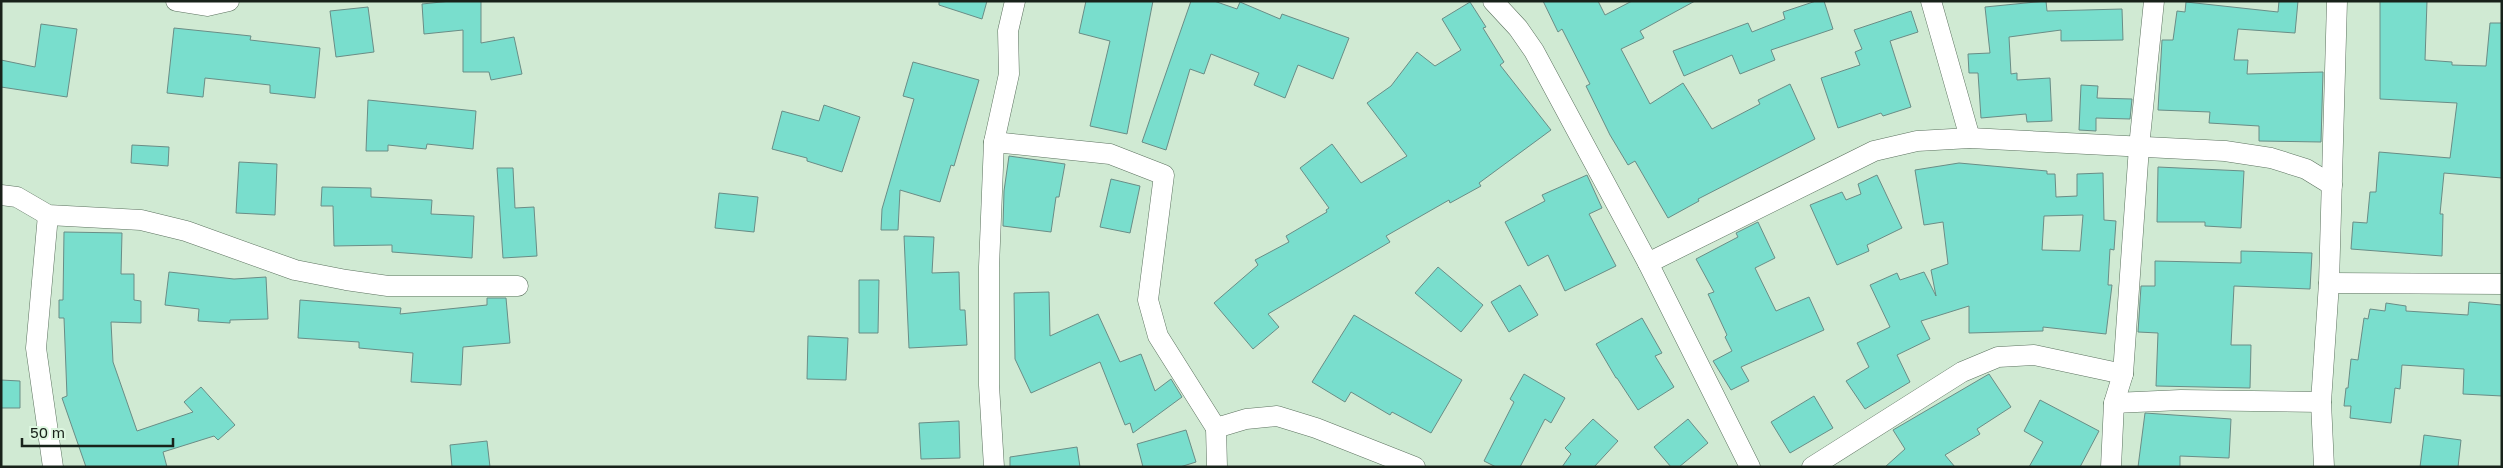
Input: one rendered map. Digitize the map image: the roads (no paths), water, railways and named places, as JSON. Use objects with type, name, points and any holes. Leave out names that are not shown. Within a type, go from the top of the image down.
[{"type":"street","points":[[176,1],[207,6],[228,1]]},
{"type":"street","points":[[994,467],[989,385],[989,267],[994,142],[1010,74],[1008,31],[1015,1]]},
{"type":"street","points":[[1493,1],[1518,28],[1534,51],[1648,262],[1750,467]]},
{"type":"street","points":[[1931,1],[1970,138]]},
{"type":"street","points":[[2110,467],[2114,403],[2123,374],[2139,147],[2154,1]]},
{"type":"street","points":[[2324,467],[2321,402],[2329,284],[2337,1]]},
{"type":"street","points":[[1648,262],[1874,151],[1917,141],[1970,138],[2225,151],[2271,158],[2306,169],[2332,185]]},
{"type":"street","points":[[994,142],[1110,154],[1164,175],[1148,300],[1158,336],[1216,428],[1217,467]]},
{"type":"street","points":[[1,195],[17,197],[48,215],[141,220],[186,231],[295,270],[346,280],[388,286],[518,286]]},
{"type":"street","points":[[48,215],[36,348],[53,467]]},
{"type":"street","points":[[2329,284],[2502,284]]},
{"type":"street","points":[[1812,467],[1962,372],[1998,357],[2034,355],[2123,374]]},
{"type":"street","points":[[2114,403],[2181,400],[2321,402]]},
{"type":"street","points":[[1216,428],[1246,419],[1277,416],[1316,428],[1415,467]]}]
